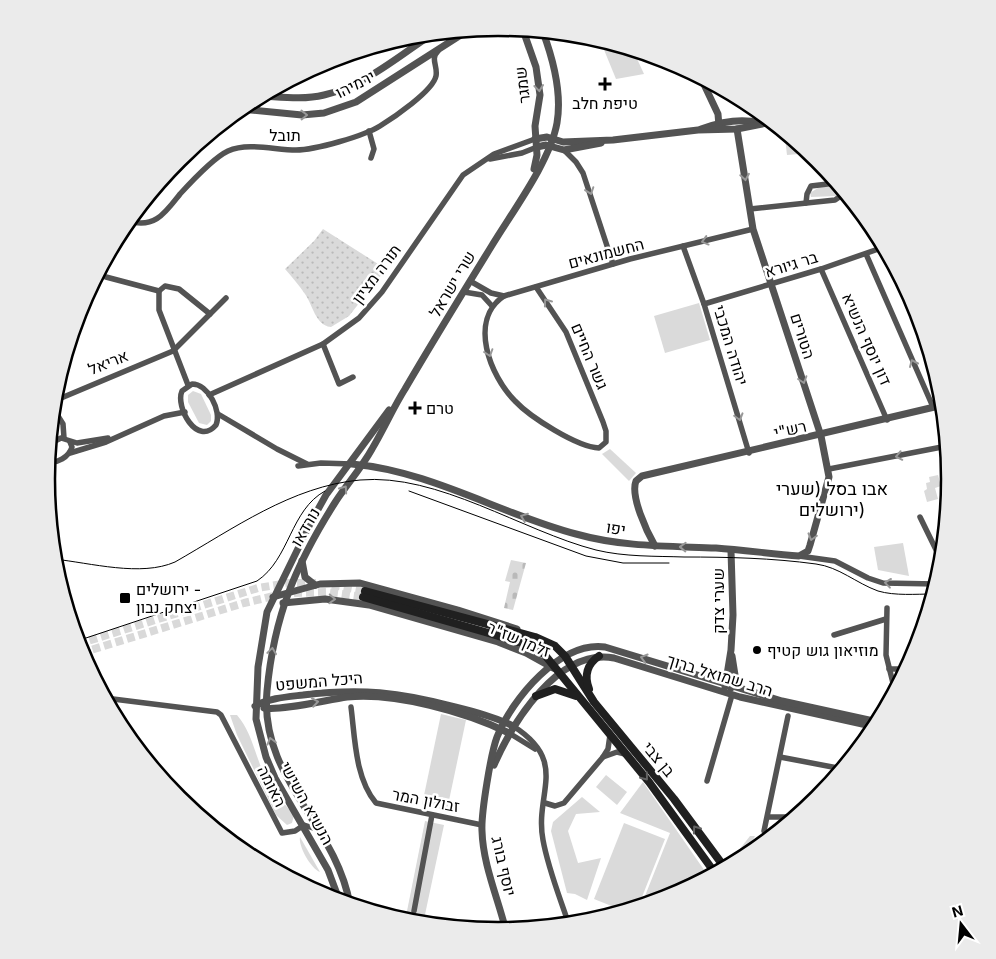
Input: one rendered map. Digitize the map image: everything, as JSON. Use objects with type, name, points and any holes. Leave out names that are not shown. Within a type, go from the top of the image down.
[{"type":"main road","name":"זלמן שז\"ר","points":[[561,674],[540,652],[524,644],[364,594],[535,638],[555,646],[572,667]]},
{"type":"main road","points":[[594,702],[586,675],[591,662],[599,656]]},
{"type":"main road","name":"בן צבי","points":[[572,667],[594,702],[674,799],[721,862]]},
{"type":"main road","name":"בן צבי","points":[[561,674],[658,794],[711,868]]},
{"type":"main road","points":[[536,696],[546,690],[560,689],[581,699]]},
{"type":"street","name":"שמגר","points":[[526,37],[533,57],[539,84],[540,102],[535,126],[536,139]]},
{"type":"street","name":"ירמיהו","points":[[256,110],[302,116],[336,109],[356,102],[455,38]]},
{"type":"street","name":"שמגר","points":[[545,39],[553,65],[558,96],[558,116],[551,142]]},
{"type":"street","name":"ירמיהו","points":[[275,97],[298,98],[336,92],[368,77],[417,44]]},
{"type":"street","name":"תובל","points":[[137,222],[147,224],[158,220],[189,185],[228,151],[243,147],[303,150],[369,131],[380,126],[428,89],[436,75],[434,54],[439,49]]},
{"type":"street","points":[[420,61],[430,60],[435,64]]},
{"type":"street","points":[[706,89],[715,106],[720,123]]},
{"type":"street","points":[[737,129],[740,124],[745,122]]},
{"type":"street","points":[[714,131],[720,123]]},
{"type":"street","points":[[698,130],[720,123],[759,123]]},
{"type":"street","points":[[536,139],[551,142],[613,140],[698,130],[737,129],[759,123]]},
{"type":"street","name":"הטורים","points":[[737,129],[753,228],[829,469],[829,477],[810,547],[805,554],[799,556]]},
{"type":"street","points":[[369,131],[374,149],[371,158]]},
{"type":"street","name":"שרי ישראל","points":[[525,190],[535,165],[536,139]]},
{"type":"street","name":"תורה מציון","points":[[208,395],[322,344],[370,309],[458,182],[483,160],[501,150],[536,139]]},
{"type":"street","points":[[541,162],[552,154],[564,150],[613,140]]},
{"type":"street","points":[[483,160],[522,153],[551,142]]},
{"type":"street","points":[[551,142],[564,150],[576,162],[583,173],[613,264]]},
{"type":"street","name":"שרי ישראל","points":[[360,467],[371,452],[403,392],[525,190],[551,142]]},
{"type":"street","points":[[806,203],[807,194],[811,186],[828,183]]},
{"type":"street","points":[[750,209],[835,200],[839,197]]},
{"type":"street","name":"החשמונאים","points":[[504,296],[613,264],[753,228]]},
{"type":"street","name":"יהודה המכבי","points":[[683,246],[704,304],[749,453]]},
{"type":"street","name":"בר גיורא","points":[[704,304],[821,269],[877,250]]},
{"type":"street","points":[[866,254],[933,407]]},
{"type":"street","name":"דון יוסף הנשיא","points":[[821,269],[887,420]]},
{"type":"street","points":[[106,277],[159,291]]},
{"type":"street","points":[[470,281],[491,293],[504,296]]},
{"type":"street","points":[[159,291],[165,286],[174,286],[210,314]]},
{"type":"street","name":"גשר החיים","points":[[492,306],[485,326],[487,347],[496,372],[515,401],[540,420],[582,444],[599,448],[606,442],[606,431],[603,422],[571,343],[557,316],[536,287]]},
{"type":"street","points":[[159,291],[159,310],[188,385]]},
{"type":"street","points":[[464,292],[482,295],[492,306],[504,296]]},
{"type":"street","points":[[173,350],[226,298]]},
{"type":"street","points":[[322,344],[339,384],[353,378]]},
{"type":"street","name":"אריאל","points":[[62,397],[173,350]]},
{"type":"street","points":[[218,414],[215,427],[204,432],[194,428],[185,412],[180,397],[183,389],[188,385],[200,385],[208,395],[218,414],[277,450],[307,464]]},
{"type":"street","name":"שרי ישראל","points":[[350,466],[403,392]]},
{"type":"street","name":"רש\"י","points":[[655,546],[644,524],[634,491],[636,481],[642,476],[749,453],[933,407]]},
{"type":"street","points":[[56,462],[70,453],[151,422],[185,412]]},
{"type":"street","points":[[59,418],[63,424],[61,439]]},
{"type":"street","points":[[57,439],[81,443],[120,435]]},
{"type":"street","points":[[57,441],[61,439]]},
{"type":"street","points":[[70,442],[72,447],[70,453]]},
{"type":"street","points":[[829,469],[940,447]]},
{"type":"street","points":[[371,452],[374,462],[382,468]]},
{"type":"street","name":"יפו","points":[[298,466],[307,464],[382,468],[448,487],[564,531],[617,543],[719,548],[731,551],[799,556],[835,561],[868,578],[883,583],[929,584]]},
{"type":"street","name":"נורדאו","points":[[274,597],[324,498],[350,466]]},
{"type":"street","name":"נורדאו","points":[[284,603],[302,560],[327,516],[360,467]]},
{"type":"street","points":[[920,517],[935,549]]},
{"type":"street","name":"שערי צדק","points":[[729,694],[724,683],[731,650],[733,615],[731,551]]},
{"type":"street","points":[[302,560],[304,574],[315,586]]},
{"type":"street","name":"זלמן שז\"ר","points":[[274,597],[315,586],[348,582],[376,586],[491,620],[535,638]]},
{"type":"street","name":"הנשיא השישי","points":[[274,597],[264,624],[255,706],[258,728],[270,767],[328,870],[336,892]]},
{"type":"street","name":"זלמן שז\"ר","points":[[284,603],[325,599],[370,605],[498,642],[552,665]]},
{"type":"street","name":"הנשיא השישי","points":[[284,603],[275,634],[266,700],[268,729],[276,759],[340,869],[347,896]]},
{"type":"street","points":[[886,608],[886,656],[893,682]]},
{"type":"street","points":[[834,635],[886,619]]},
{"type":"street","name":"הרב שמואל ברוך","points":[[565,656],[589,647],[605,647],[790,703],[870,720]]},
{"type":"street","name":"שערי צדק","points":[[731,650],[735,675],[733,686]]},
{"type":"street","name":"יוסף בורג","points":[[504,923],[486,857],[482,825],[494,749],[500,729],[516,703],[552,665],[565,656]]},
{"type":"street","points":[[561,674],[572,667],[599,656]]},
{"type":"street","name":"הרב שמואל ברוך","points":[[599,656],[614,658],[652,669],[729,694],[868,725]]},
{"type":"street","points":[[889,669],[899,669]]},
{"type":"street","name":"יוסף בורג","points":[[490,777],[513,726],[536,696],[561,674]]},
{"type":"street","points":[[707,781],[729,694],[733,686]]},
{"type":"street","name":"היכל המשפט","points":[[255,706],[266,700],[348,690],[380,691],[440,703],[513,726]]},
{"type":"street","name":"היכל המשפט","points":[[255,706],[266,709],[350,697],[381,697],[408,701],[457,714],[509,733]]},
{"type":"street","name":"האומה","points":[[113,699],[214,711],[221,715],[282,833],[295,831],[304,825]]},
{"type":"street","name":"זבולון המר","points":[[351,707],[356,753],[370,796],[376,803],[482,825]]},
{"type":"street","points":[[764,831],[788,716]]},
{"type":"street","points":[[513,726],[533,741],[547,773],[543,839],[567,917]]},
{"type":"street","points":[[509,733],[529,744],[540,754]]},
{"type":"street","points":[[544,803],[555,806],[564,803],[603,757],[608,749],[610,735]]},
{"type":"street","points":[[603,757],[617,752],[625,754]]},
{"type":"street","points":[[780,757],[835,767]]},
{"type":"street","points":[[414,910],[432,815]]},
{"type":"street","points":[[768,817],[785,817]]},
{"type":"street","points":[[304,825],[318,830]]},
{"type":"green space","points":[[604,49],[637,59],[644,74],[616,79]]},
{"type":"green space","points":[[786,142],[798,154],[787,155]]},
{"type":"green space","points":[[821,186],[831,187],[837,195],[811,197],[810,193]]},
{"type":"green space","points":[[323,229],[386,269],[349,316],[331,327],[321,323],[305,294],[285,269],[314,241]]},
{"type":"green space","points":[[699,303],[710,340],[665,353],[654,316]]},
{"type":"green space","points":[[193,391],[201,394],[211,415],[211,421],[207,425],[199,423],[188,402],[188,395]]},
{"type":"green space","points":[[610,449],[636,473],[629,481],[602,454]]},
{"type":"green space","points":[[938,475],[941,486],[935,488],[938,499],[927,502],[924,491],[927,489],[926,483],[930,482],[929,477]]},
{"type":"green space","points":[[903,543],[909,576],[878,570],[874,547]]},
{"type":"green space","points":[[511,560],[526,563],[513,610],[504,608],[510,582],[505,581]]},
{"type":"green space","points":[[441,714],[466,720],[447,810],[422,805]]},
{"type":"green space","points":[[230,715],[237,715],[243,723],[268,782],[294,815],[292,823],[287,825],[276,815],[237,735]]},
{"type":"green space","points":[[606,775],[627,792],[617,805],[596,787]]},
{"type":"green space","points":[[643,782],[705,871],[668,889],[644,897],[670,833],[620,813]]},
{"type":"green space","points":[[582,797],[600,812],[576,814],[568,831],[578,863],[601,858],[587,900],[575,894],[567,893],[551,831],[553,822]]},
{"type":"green space","points":[[425,821],[444,825],[425,916],[407,913]]},
{"type":"green space","points":[[624,823],[665,839],[641,899],[615,907],[594,899]]},
{"type":"green space","points":[[750,836],[755,836],[752,843],[737,852]]},
{"type":"green space","points":[[300,837],[320,872],[313,867],[306,857],[301,846]]},
{"type":"tunnel","points":[[85,642],[258,588],[288,583],[316,583]]},
{"type":"tunnel","points":[[332,585],[365,591]]},
{"type":"tunnel","points":[[294,593],[327,592],[363,597]]},
{"type":"tunnel","points":[[89,651],[244,603],[278,595]]},
{"type":"tram line","points":[[62,560],[132,569],[162,566],[175,562],[241,523],[287,500],[335,484],[360,480],[389,480],[419,485],[449,494],[539,530],[596,550],[640,556],[750,558],[816,564],[832,568],[870,588],[885,593],[926,594]]},
{"type":"tram line","points":[[84,639],[257,581],[268,572],[277,560],[304,510],[313,499],[325,491]]},
{"type":"tram line","points":[[409,491],[586,556],[623,563],[669,563]]},
{"type":"place","name":"טיפת חלב","points":[[605,84]]},
{"type":"place","name":"טרם","points":[[415,408]]},
{"type":"place","name":"ירושלים - יצחק נבון","points":[[125,598]]},
{"type":"place","name":"מוזיאון גוש קטיף","points":[[757,650]]},
{"type":"district","name":"אבו בסל (שערי ירושלים)","points":[[832,498]]}]
